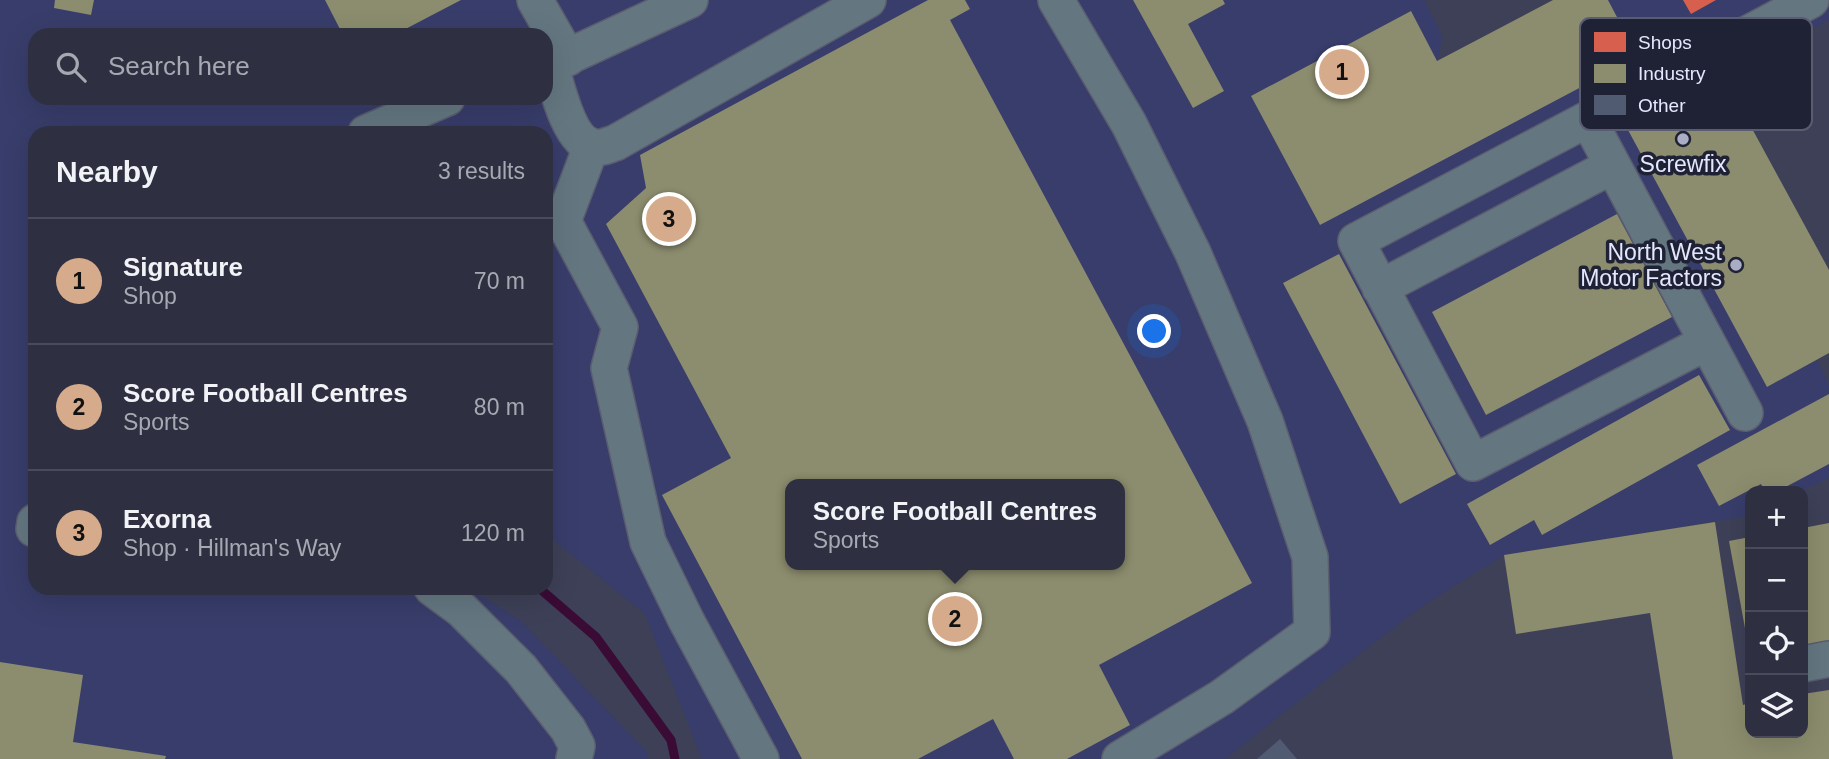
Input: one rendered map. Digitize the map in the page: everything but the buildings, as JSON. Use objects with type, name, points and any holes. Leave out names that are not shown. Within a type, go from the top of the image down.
[{"type":"street","points":[[535,0],[544,28]]},
{"type":"street","points":[[690,0],[555,64],[562,104],[581,142],[601,148],[615,143],[868,0]]},
{"type":"street","points":[[1056,0],[1129,124],[1194,253],[1265,421],[1310,557],[1312,632],[1222,696],[1120,759]]},
{"type":"street","points":[[1777,18],[1811,0]]},
{"type":"street","points":[[382,126],[431,105]]},
{"type":"street","points":[[1580,123],[1356,241],[1473,463],[1707,342]]},
{"type":"street","points":[[1594,130],[1745,413]]},
{"type":"street","points":[[591,147],[563,221],[620,327],[609,368],[648,542],[686,620],[761,759]]},
{"type":"street","points":[[1380,288],[1612,166]]},
{"type":"street","points":[[442,595],[462,610],[521,669],[568,729],[577,746],[574,759]]},
{"type":"street","points":[[1808,663],[1829,659]]},
{"type":"shaded area","points":[[0,0],[1424,0],[1442,36],[1438,61],[1553,0],[1823,0],[1829,11],[1829,20],[1812,29],[1812,18],[1580,18],[1580,130],[1628,130],[1767,386],[1817,360],[1829,385],[1829,478],[1808,487],[1745,486],[1743,517],[1504,555],[1421,607],[1225,759],[702,759],[645,614],[553,540],[553,126],[28,126],[28,595],[480,595],[521,621],[648,753],[648,759],[0,759]]},
{"type":"waterway","points":[[547,595],[596,637],[671,740],[675,759]]},
{"type":"place","name":"Signature","points":[[1342,72]]},
{"type":"place","name":"Screwfix","points":[[1683,139]]},
{"type":"place","name":"Exorna","points":[[669,219]]},
{"type":"place","name":"North West Motor Factors","points":[[1736,265]]},
{"type":"place","name":"Score Football Centres","points":[[955,619]]}]
